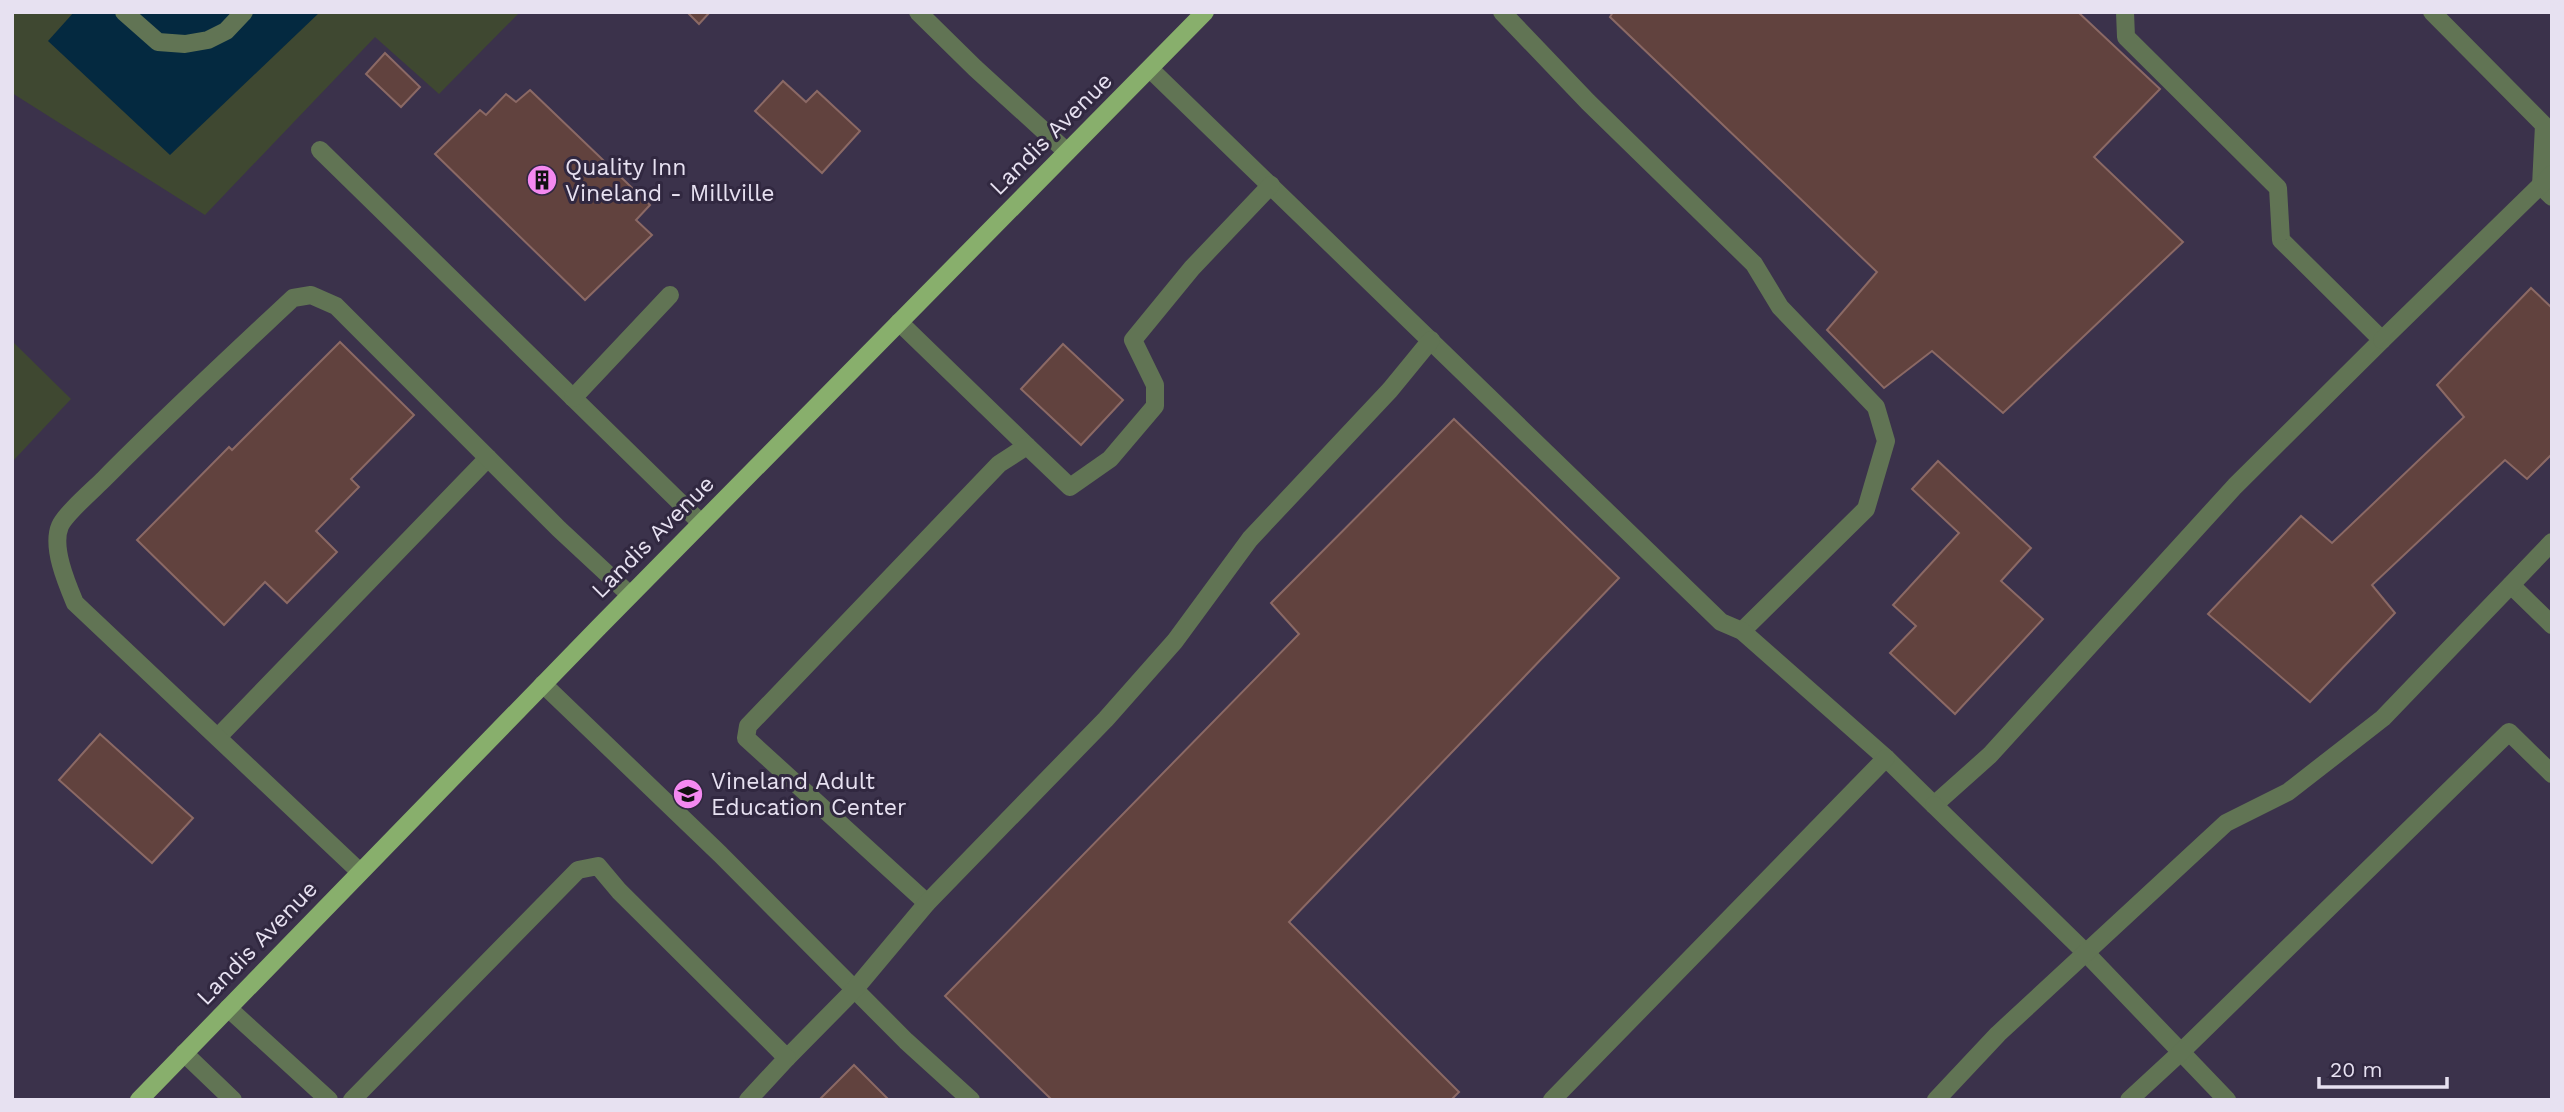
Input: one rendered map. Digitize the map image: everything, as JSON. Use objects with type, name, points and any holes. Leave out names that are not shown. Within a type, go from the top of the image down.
[{"type":"main road","name":"Landis Avenue","points":[[139,1100],[630,595],[1205,12]]},
{"type":"lane","points":[[124,12],[158,42],[185,44],[208,40],[226,31],[243,12]]},
{"type":"lane","points":[[918,12],[1067,152]]},
{"type":"lane","points":[[1502,12],[1588,102],[1754,264],[1780,307],[1876,407],[1886,441],[1866,509],[1742,631]]},
{"type":"lane","points":[[2125,12],[2126,37],[2278,188],[2281,240],[2382,340]]},
{"type":"lane","points":[[1934,805],[1990,755],[2235,486],[2382,340],[2548,186],[2544,125],[2432,12]]},
{"type":"lane","points":[[1150,69],[1721,622],[1742,631],[1886,758],[2086,953],[2227,1100]]},
{"type":"lane","points":[[320,150],[701,523]]},
{"type":"lane","points":[[899,322],[1070,487],[1110,459],[1155,406],[1154,385],[1133,340],[1192,268],[1272,185]]},
{"type":"lane","points":[[360,872],[75,603],[62,573],[58,544],[60,526],[75,508],[139,443],[293,298],[311,295],[336,306],[630,595]]},
{"type":"lane","points":[[573,398],[670,295]]},
{"type":"lane","points":[[748,1100],[855,989],[927,903],[1106,719],[1207,599],[1250,539],[1390,390],[1431,340]]},
{"type":"lane","points":[[927,903],[746,738],[748,726],[999,464],[1027,446]]},
{"type":"lane","points":[[218,737],[488,458]]},
{"type":"lane","points":[[1936,1100],[1998,1034],[2226,822],[2288,792],[2383,718],[2552,542]]},
{"type":"lane","points":[[2511,584],[2552,625]]},
{"type":"lane","points":[[543,684],[720,854],[906,1041],[971,1100]]},
{"type":"lane","points":[[2129,1100],[2510,732],[2552,774]]},
{"type":"lane","points":[[1552,1100],[1886,758]]},
{"type":"lane","points":[[352,1100],[578,870],[598,866],[619,891],[787,1058]]},
{"type":"lane","points":[[228,1008],[329,1100]]},
{"type":"lane","points":[[184,1053],[233,1100]]},
{"type":"green space","points":[[12,12],[520,12],[439,94],[375,37],[205,215],[12,93]]},
{"type":"green space","points":[[12,341],[71,399],[12,462]]},
{"type":"water","points":[[74,12],[320,12],[170,155],[48,41]]},
{"type":"building","points":[[687,12],[710,12],[699,24]]},
{"type":"building","points":[[1613,12],[2078,12],[2160,89],[2094,157],[2183,242],[2003,413],[1932,351],[1884,388],[1827,330],[1877,272],[1610,17]]},
{"type":"building","points":[[385,53],[420,87],[401,107],[366,74]]},
{"type":"building","points":[[783,81],[806,102],[817,91],[860,131],[822,173],[755,111]]},
{"type":"building","name":"Quality Inn Vineland - Millville","points":[[530,90],[650,205],[636,220],[652,235],[585,300],[435,154],[480,110],[486,115],[506,94],[516,102]]},
{"type":"building","points":[[2531,288],[2552,308],[2552,454],[2527,479],[2505,460],[2372,585],[2395,613],[2310,702],[2208,614],[2301,516],[2332,543],[2464,417],[2437,385]]},
{"type":"building","points":[[340,342],[414,415],[351,479],[359,487],[316,531],[337,552],[287,603],[265,582],[224,625],[137,540],[229,447],[232,450]]},
{"type":"building","points":[[1063,344],[1123,400],[1081,445],[1021,389]]},
{"type":"building","points":[[1454,419],[1619,578],[1289,922],[1459,1092],[1451,1100],[1052,1100],[945,996],[1299,634],[1271,603]]},
{"type":"building","points":[[1938,461],[2031,548],[2001,581],[2043,619],[1955,714],[1890,653],[1916,626],[1893,605],[1959,533],[1912,489]]},
{"type":"building","points":[[100,734],[193,818],[152,863],[59,780]]},
{"type":"building","points":[[854,1065],[889,1100],[819,1100]]},
{"type":"place","name":"Quality Inn Vineland - Millville","points":[[542,180]]},
{"type":"place","name":"Vineland Adult Education Center","points":[[688,794]]}]
